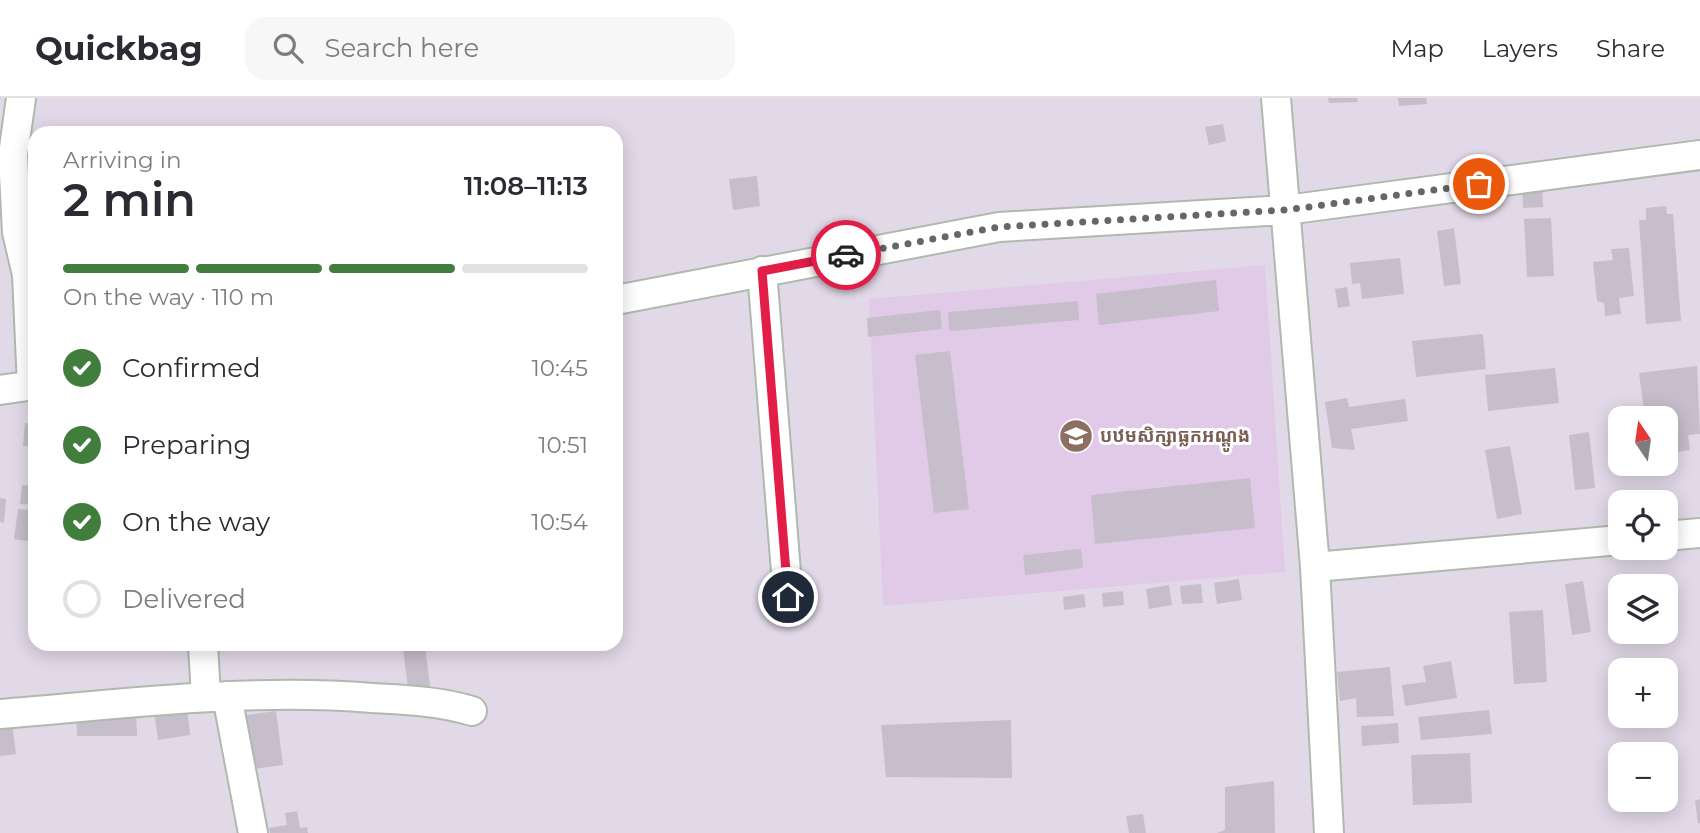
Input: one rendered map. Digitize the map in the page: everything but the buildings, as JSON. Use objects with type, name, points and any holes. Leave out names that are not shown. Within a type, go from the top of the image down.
[{"type":"street","points":[[21,98],[13,155],[17,232],[27,275],[28,294]]},
{"type":"street","points":[[1276,98],[1315,567],[1329,833]]},
{"type":"street","points":[[623,299],[999,227],[1286,210],[1700,155]]},
{"type":"street","points":[[762,271],[788,597]]},
{"type":"street","points":[[0,390],[28,387]]},
{"type":"street","points":[[1678,535],[1700,533]]},
{"type":"street","points":[[1315,567],[1608,541]]},
{"type":"street","points":[[205,651],[253,833]]},
{"type":"street","points":[[0,714],[216,696],[316,693],[429,702],[472,711]]},
{"type":"shaded area","name":"បឋមសិក្សាធ្លកអណ្តូង","points":[[1265,265],[1285,572],[883,606],[869,299]]},
{"type":"way so far","points":[[846,255],[999,227],[1286,210],[1479,184]]},
{"type":"place","name":"បឋមសិក្សាធ្លកអណ្តូង","points":[[1076,436]]},
{"type":"route","points":[[788,597],[762,271],[846,255]]}]
